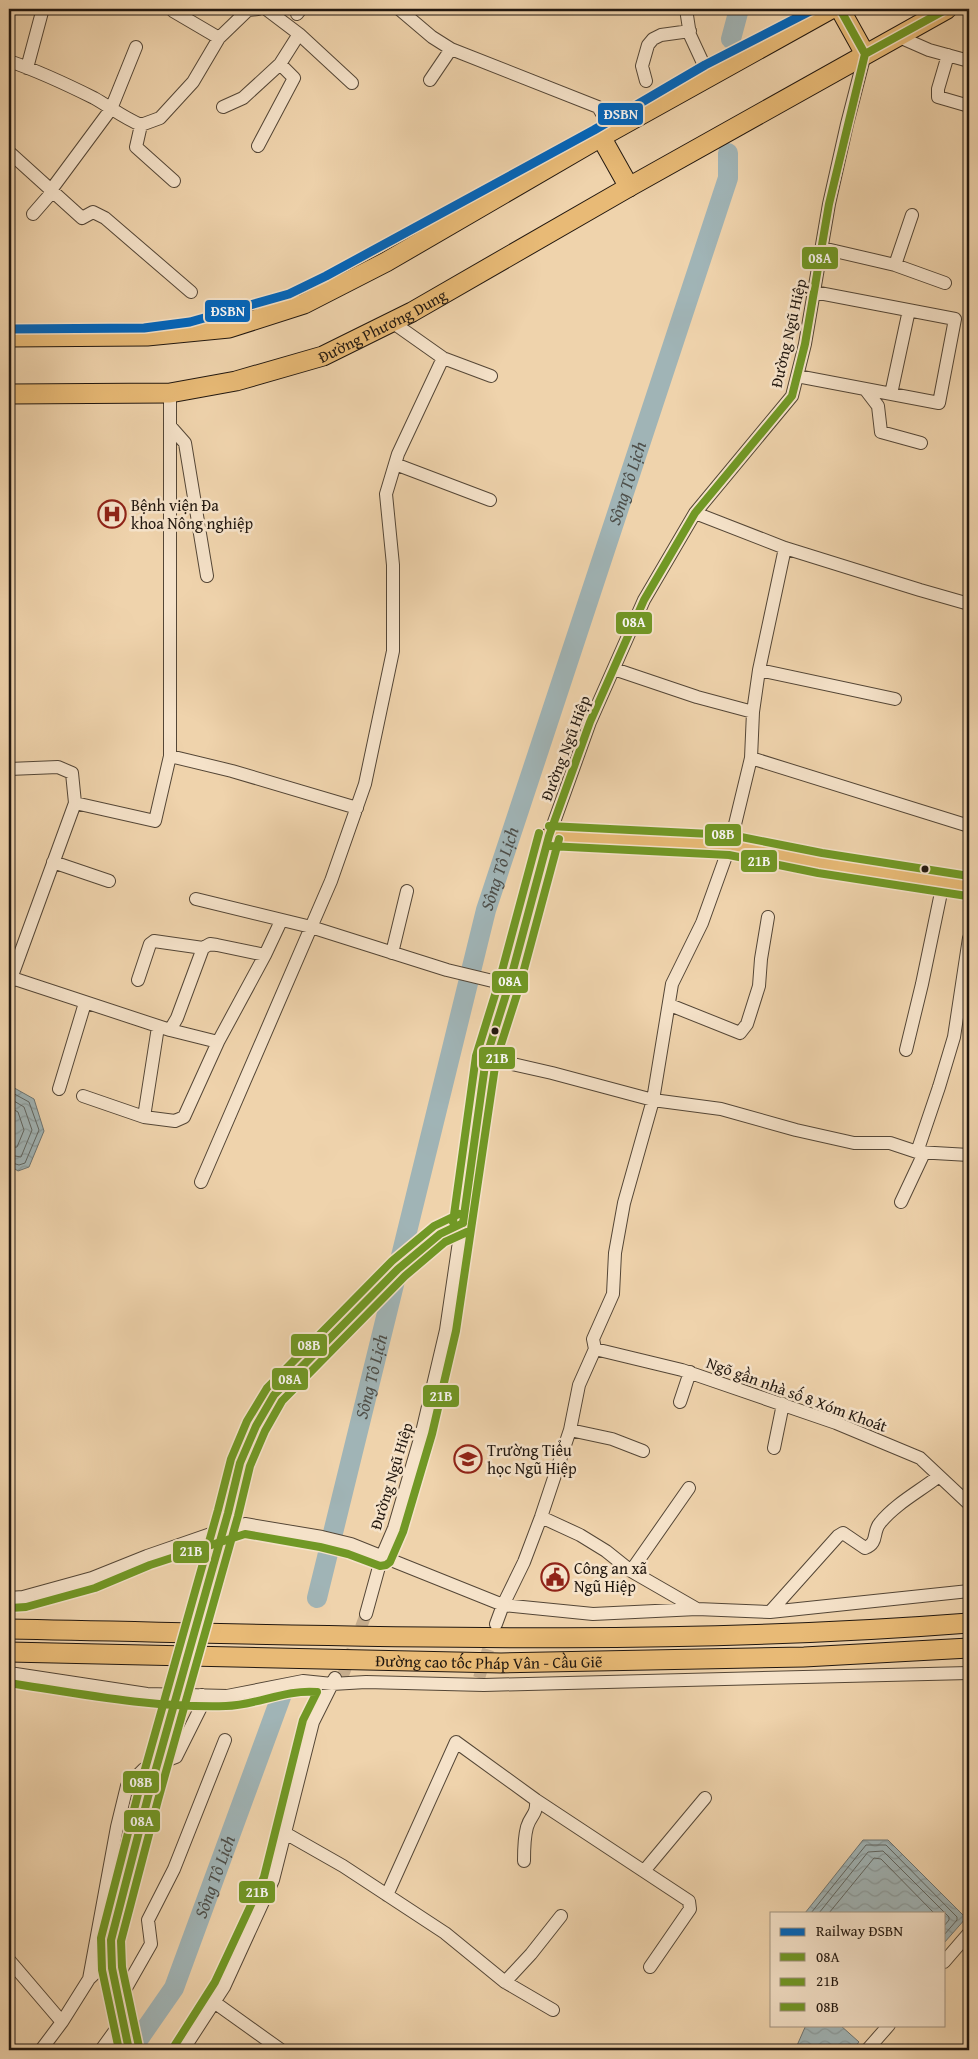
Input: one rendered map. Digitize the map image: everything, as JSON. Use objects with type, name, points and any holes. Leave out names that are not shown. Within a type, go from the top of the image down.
[{"type":"highway","points":[[9,337],[146,336],[228,328],[304,304],[386,262],[601,137],[830,9]]},
{"type":"highway","points":[[840,9],[865,54]]},
{"type":"highway","name":"Đường Phương Dung","points":[[9,394],[170,392],[236,381],[323,356],[392,322],[629,186],[947,9]]},
{"type":"highway","points":[[601,137],[629,186]]},
{"type":"highway","name":"Đường cao tốc Pháp Vân - Cầu Giẽ","points":[[9,1629],[503,1639],[688,1637],[801,1633],[969,1623]]},
{"type":"highway","name":"Đường cao tốc Pháp Vân - Cầu Giẽ","points":[[9,1652],[501,1663],[804,1657],[969,1648]]},
{"type":"main road","points":[[549,836],[730,845],[820,863],[969,886]]},
{"type":"street","points":[[9,61],[96,99],[127,120],[141,125],[160,118],[193,82],[219,38],[248,10],[258,9]]},
{"type":"street","points":[[266,9],[300,34],[352,83]]},
{"type":"street","points":[[399,9],[432,37],[451,49],[598,107],[604,117]]},
{"type":"street","points":[[686,9],[690,31],[710,76]]},
{"type":"street","points":[[173,11],[219,38]]},
{"type":"street","points":[[27,68],[42,12]]},
{"type":"street","points":[[646,81],[642,66],[648,45],[653,38],[661,34],[690,31]]},
{"type":"street","points":[[223,107],[243,98],[280,64],[300,34]]},
{"type":"street","points":[[897,36],[928,50],[969,61]]},
{"type":"street","points":[[33,214],[52,191],[111,109],[136,47]]},
{"type":"street","points":[[430,80],[451,49]]},
{"type":"street","name":"Đường Ngũ Hiệp","points":[[363,1614],[382,1556],[394,1528],[426,1413],[446,1330],[486,1058],[509,985],[549,836],[590,722],[644,600],[696,513],[792,396],[806,344],[829,204],[865,54]]},
{"type":"street","points":[[948,55],[938,89],[938,97],[969,106]]},
{"type":"street","points":[[258,146],[294,78],[280,64]]},
{"type":"street","points":[[141,125],[136,147],[174,181]]},
{"type":"street","points":[[9,152],[82,218],[92,212],[105,218],[191,292]]},
{"type":"street","points":[[895,265],[912,215]]},
{"type":"street","points":[[822,248],[895,265],[946,283]]},
{"type":"street","points":[[797,376],[939,403],[955,319],[814,292]]},
{"type":"street","points":[[891,394],[909,310]]},
{"type":"street","points":[[392,322],[443,358],[491,376]]},
{"type":"street","points":[[201,1182],[331,881],[365,784],[393,650],[393,565],[386,494],[395,464],[443,358]]},
{"type":"street","points":[[865,389],[878,406],[881,432],[921,443]]},
{"type":"street","points":[[75,803],[155,820],[170,756],[172,488],[170,392]]},
{"type":"street","points":[[170,426],[185,443],[207,576]]},
{"type":"street","points":[[395,464],[490,500]]},
{"type":"street","points":[[696,513],[785,548],[969,604]]},
{"type":"street","points":[[496,1624],[524,1562],[541,1517],[570,1430],[579,1385],[595,1349],[593,1339],[613,1294],[615,1254],[624,1203],[653,1100],[672,984],[702,923],[730,845],[751,758],[753,712],[759,670],[785,548]]},
{"type":"street","points":[[614,669],[697,697],[753,712]]},
{"type":"street","points":[[759,670],[895,699]]},
{"type":"street","points":[[170,756],[232,771],[357,808]]},
{"type":"street","points":[[751,758],[969,826]]},
{"type":"street","points":[[9,769],[58,767],[72,773],[75,803],[10,982],[164,1028],[218,1042]]},
{"type":"street","points":[[54,862],[109,881]]},
{"type":"street","points":[[906,1050],[943,883]]},
{"type":"street","points":[[392,953],[406,891]]},
{"type":"street","points":[[196,899],[310,927],[447,970],[509,985]]},
{"type":"street","points":[[670,1005],[740,1033],[747,1024],[759,986],[761,959],[768,918]]},
{"type":"street","points":[[83,1096],[144,1117],[175,1121],[184,1117],[218,1042],[265,955],[281,921]]},
{"type":"street","points":[[901,1202],[920,1152],[954,1037],[969,938]]},
{"type":"street","points":[[138,980],[150,944],[154,941],[203,948],[210,944],[218,945],[265,955]]},
{"type":"street","points":[[144,1117],[164,1028],[177,1018],[203,948]]},
{"type":"street","points":[[59,1089],[85,1003]]},
{"type":"street","points":[[486,1058],[552,1073],[653,1100],[721,1109],[796,1130],[854,1143],[890,1143],[920,1152],[969,1155]]},
{"type":"street","points":[[129,2050],[112,1968],[111,1940],[148,1797],[228,1513],[240,1463],[256,1426],[274,1396],[403,1265],[440,1234],[463,1223]]},
{"type":"street","name":"Ngõ gần nhà số 8 Xóm Khoát","points":[[595,1349],[690,1372],[836,1423],[920,1458],[969,1504]]},
{"type":"street","points":[[680,1402],[690,1372]]},
{"type":"street","points":[[774,1448],[783,1404]]},
{"type":"street","points":[[570,1430],[612,1439],[643,1451]]},
{"type":"street","points":[[770,1612],[838,1536],[843,1533],[865,1548],[870,1546],[875,1541],[878,1524],[939,1476]]},
{"type":"street","points":[[631,1571],[689,1488]]},
{"type":"street","points":[[541,1517],[580,1535],[606,1551],[631,1571],[697,1610]]},
{"type":"street","points":[[9,1598],[23,1597],[92,1578],[165,1550],[244,1524],[322,1536],[351,1544],[503,1605],[593,1614],[697,1610],[770,1612],[969,1591]]},
{"type":"street","points":[[9,1673],[146,1694],[227,1696],[303,1681],[336,1680],[411,1684],[478,1681],[484,1685],[969,1673]]},
{"type":"street","points":[[183,2050],[224,1987],[272,1880],[313,1722],[336,1680]]},
{"type":"street","points":[[89,1979],[117,1827],[127,1786],[144,1769],[176,1757],[201,1707],[202,1696]]},
{"type":"street","points":[[118,2002],[151,1944],[148,1920],[174,1870],[225,1740]]},
{"type":"street","points":[[387,1895],[456,1742],[536,1800],[689,1901],[690,1909],[650,1967]]},
{"type":"street","points":[[644,1871],[705,1798]]},
{"type":"street","points":[[524,1861],[524,1844],[528,1824],[537,1811],[536,1800]]},
{"type":"street","points":[[285,1833],[343,1866],[445,1933],[504,1982],[553,2010]]},
{"type":"street","points":[[504,1982],[531,1954],[562,1916]]},
{"type":"street","points":[[946,1960],[969,1933]]},
{"type":"street","points":[[40,2050],[62,2022],[89,1979],[111,1958]]},
{"type":"street","points":[[9,1960],[62,2022]]},
{"type":"street","points":[[214,2002],[281,2050]]},
{"type":"street","points":[[101,2050],[122,2021]]},
{"type":"street","points":[[867,2050],[888,2026]]},
{"type":"water","points":[[9,1085],[34,1099],[44,1131],[29,1167],[18,1171],[9,1165]]},
{"type":"water","points":[[863,1840],[888,1840],[966,1918],[946,1941],[946,1912],[806,1912]]},
{"type":"water","points":[[806,2026],[841,2026],[859,2042],[852,2050],[795,2050]]},
{"type":"waterway","name":"Sông Tô Lịch","points":[[731,39],[739,9]]},
{"type":"waterway","name":"Sông Tô Lịch","points":[[317,1598],[486,910],[728,178],[728,153]]},
{"type":"waterway","name":"Sông Tô Lịch","points":[[131,2050],[174,1988],[282,1694]]},
{"type":"tunnel","points":[[342,1678],[366,1614]]},
{"type":"tunnel","points":[[479,1678],[494,1631]]},
{"type":"rail line","name":"ĐSBN","points":[[9,329],[144,328],[190,322],[289,294],[326,276],[594,130],[705,65],[814,9]]},
{"type":"transit line","name":"08A","points":[[840,9],[865,54]]},
{"type":"transit line","name":"08A","points":[[865,54],[947,9]]},
{"type":"transit line","name":"08A","points":[[463,1223],[486,1058],[509,985],[549,836],[590,722],[644,600],[695,513],[792,396],[805,344],[829,204],[865,54]]},
{"type":"transit line","name":"08B","points":[[549,826],[731,835],[822,853],[969,876]]},
{"type":"transit line","name":"08B","points":[[453,1222],[476,1056],[499,982],[539,833]]},
{"type":"transit line","name":"21B","points":[[10,1608],[26,1607],[95,1588],[150,1565],[245,1534],[320,1547],[348,1554],[380,1566],[390,1562],[403,1532],[432,1434],[456,1331],[496,1060],[519,988],[559,839]]},
{"type":"transit line","name":"21B","points":[[549,846],[729,855],[818,873],[967,896]]},
{"type":"transit line","name":"08B","points":[[119,2050],[102,1970],[101,1938],[138,1794],[231,1459],[247,1421],[267,1388],[392,1261],[434,1226],[459,1214]]},
{"type":"transit line","name":"08A","points":[[129,2050],[112,1968],[111,1940],[148,1797],[228,1513],[240,1463],[256,1426],[274,1395],[398,1269],[440,1234],[463,1223]]},
{"type":"transit line","name":"21B","points":[[139,2047],[122,1967],[121,1941],[158,1800],[238,1516],[250,1466],[265,1431],[282,1401],[405,1276],[445,1242],[467,1232]]},
{"type":"transit line","name":"21B","points":[[9,1683],[144,1703],[199,1706],[238,1705],[294,1693],[317,1692],[303,1720],[264,1877],[215,1982],[175,2045]]},
{"type":"place","name":"Bệnh viện Đa khoa Nông nghiệp","points":[[112,514]]},
{"type":"place","name":"Trường Tiểu học Ngũ Hiệp","points":[[468,1459]]},
{"type":"place","name":"Công an xã Ngũ Hiệp","points":[[555,1577]]}]
